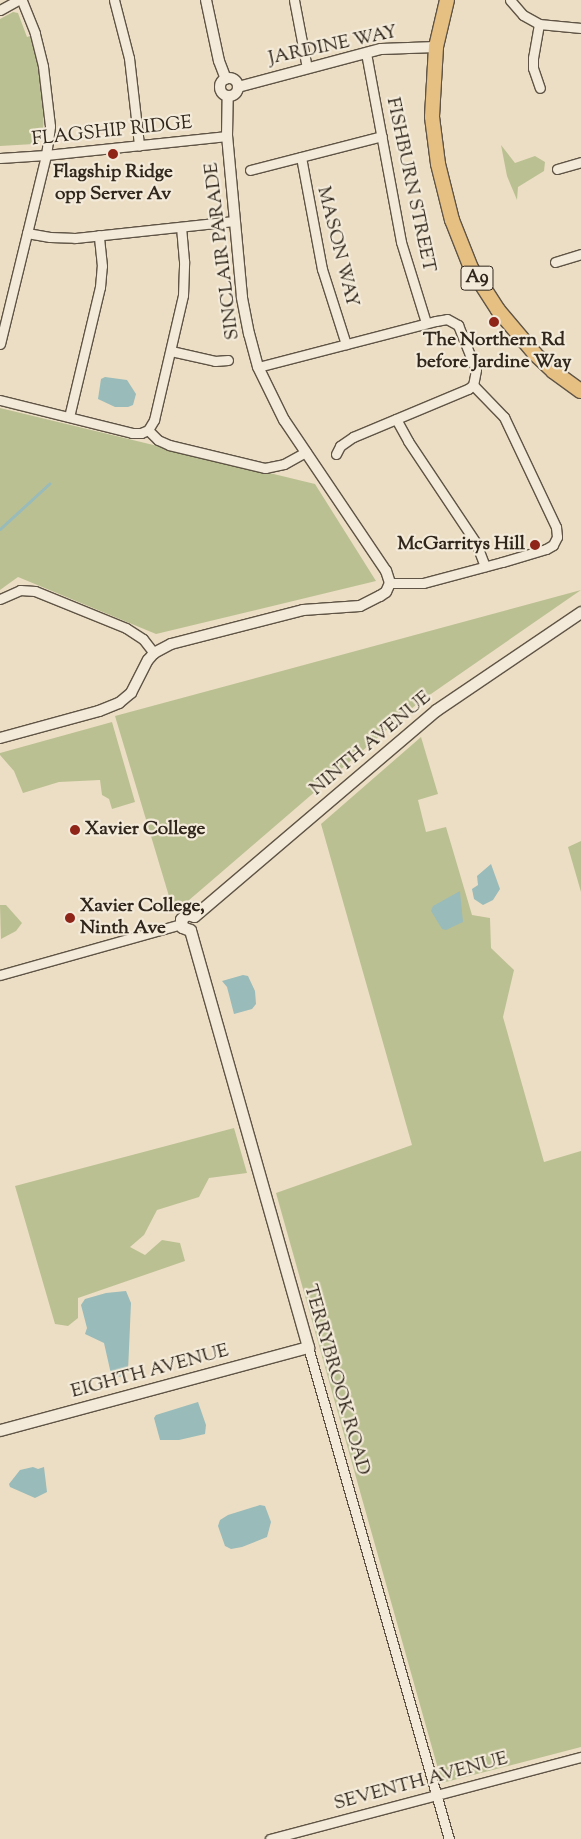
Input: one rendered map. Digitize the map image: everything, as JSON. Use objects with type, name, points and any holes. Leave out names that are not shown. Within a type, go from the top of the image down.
[{"type":"highway","name":"A9","points":[[447,0],[436,47],[432,98],[434,136],[444,196],[460,243],[488,297],[512,327],[554,371],[581,391]]},
{"type":"main road","name":"NINTH AVENUE","points":[[185,927],[184,915],[190,914],[194,916],[429,716],[581,612]]},
{"type":"main road","name":"TERRYBROOK ROAD","points":[[185,927],[308,1347]]},
{"type":"main road","name":"EIGHTH AVENUE","points":[[0,1430],[308,1347]]},
{"type":"street","points":[[0,10],[18,0]]},
{"type":"street","points":[[0,344],[46,155],[50,118],[46,78],[35,33],[22,0]]},
{"type":"street","points":[[114,0],[129,58],[139,145]]},
{"type":"street","points":[[206,0],[219,61],[226,79]]},
{"type":"street","points":[[294,0],[306,68]]},
{"type":"street","points":[[510,0],[519,12],[539,24],[581,28]]},
{"type":"street","points":[[539,24],[532,58],[533,68],[540,88]]},
{"type":"street","name":"JARDINE WAY","points":[[238,86],[381,49],[436,47]]},
{"type":"street","name":"FISHBURN STREET","points":[[366,53],[401,242],[426,323]]},
{"type":"street","points":[[226,79],[234,79],[238,86],[236,94],[228,97],[220,89],[221,83],[226,79]]},
{"type":"street","name":"SINCLAIR PARADE","points":[[228,97],[227,136],[234,221],[246,318],[258,367],[275,404],[386,571],[390,583]]},
{"type":"street","name":"FLAGSHIP RIDGE","points":[[0,158],[227,136]]},
{"type":"street","points":[[250,170],[382,136]]},
{"type":"street","name":"MASON WAY","points":[[301,157],[322,269],[346,344]]},
{"type":"street","points":[[557,169],[581,162]]},
{"type":"street","points":[[27,233],[62,238],[234,221]]},
{"type":"street","points":[[0,400],[137,434],[148,430],[154,420],[171,351],[184,286],[184,261],[180,226]]},
{"type":"street","points":[[69,417],[100,287],[102,266],[98,235]]},
{"type":"street","points":[[555,262],[581,254]]},
{"type":"street","points":[[258,367],[426,323],[447,319],[458,325],[476,370],[473,385],[468,389],[353,437],[340,446],[336,454]]},
{"type":"street","points":[[171,351],[215,362],[228,360]]},
{"type":"street","points":[[0,738],[119,703],[131,693],[143,668],[154,652],[171,644],[303,610],[360,606],[386,592],[390,583],[418,584],[546,549],[555,542],[558,533],[504,417],[473,385]]},
{"type":"street","points":[[396,418],[408,441],[476,543],[485,566]]},
{"type":"street","points":[[148,430],[158,440],[169,445],[265,468],[284,464],[306,452]]},
{"type":"street","points":[[0,599],[20,590],[36,591],[126,628],[139,636],[154,652]]},
{"type":"street","points":[[0,975],[185,927]]},
{"type":"street","name":"TERRYBROOK ROAD","points":[[308,1347],[449,1839]]},
{"type":"street","name":"SEVENTH AVENUE","points":[[270,1839],[581,1757]]},
{"type":"green space","points":[[13,12],[18,13],[27,37],[30,36],[36,57],[44,101],[43,138],[34,144],[0,146],[0,19]]},
{"type":"green space","points":[[501,145],[515,163],[535,156],[545,162],[544,171],[518,187],[517,200],[507,176]]},
{"type":"green space","points":[[0,408],[315,484],[376,581],[156,634],[18,577],[0,590]]},
{"type":"green space","points":[[581,590],[418,703],[174,913],[115,716]]},
{"type":"green space","points":[[112,722],[135,802],[112,809],[109,799],[102,795],[100,780],[59,782],[23,793],[14,771],[0,755],[0,753]]},
{"type":"green space","points":[[421,737],[438,794],[418,800],[426,832],[446,827],[472,915],[490,918],[491,948],[514,970],[503,1017],[544,1162],[581,1151],[581,1747],[442,1783],[276,1193],[412,1145],[321,824]]},
{"type":"green space","points":[[581,841],[581,892],[568,847]]},
{"type":"green space","points":[[0,905],[6,905],[22,923],[16,931],[1,939]]},
{"type":"green space","points":[[234,1128],[247,1173],[209,1178],[199,1197],[157,1210],[144,1235],[130,1247],[145,1255],[162,1240],[180,1243],[185,1261],[78,1298],[78,1318],[68,1326],[55,1324],[15,1186]]},
{"type":"water","points":[[105,377],[127,380],[136,394],[133,405],[115,407],[98,399],[101,379]]},
{"type":"water","points":[[491,864],[500,889],[493,900],[483,905],[474,899],[472,889],[478,885],[477,876]]},
{"type":"water","points":[[460,891],[463,922],[446,930],[442,929],[431,911],[433,906]]},
{"type":"water","points":[[243,975],[248,976],[255,991],[256,1004],[252,1009],[234,1014],[227,987],[222,981]]},
{"type":"water","points":[[126,1291],[131,1303],[128,1371],[120,1377],[111,1374],[104,1343],[85,1334],[87,1328],[81,1305],[85,1299],[106,1293]]},
{"type":"water","points":[[198,1402],[206,1425],[205,1434],[179,1440],[160,1440],[154,1418],[156,1415]]},
{"type":"water","points":[[33,1467],[38,1469],[44,1467],[47,1492],[35,1498],[10,1487],[9,1484],[20,1470]]},
{"type":"water","points":[[260,1505],[265,1506],[271,1522],[267,1537],[242,1547],[231,1549],[225,1546],[218,1526],[220,1520],[228,1515]]},
{"type":"waterway","points":[[0,529],[49,484]]},
{"type":"place","name":"Flagship Ridge opp Server Av","points":[[113,154]]},
{"type":"place","name":"The Northern Rd before Jardine Way","points":[[494,322]]},
{"type":"place","name":"McGarritys Hill","points":[[535,545]]},
{"type":"place","name":"Xavier College","points":[[75,830]]},
{"type":"place","name":"Xavier College, Ninth Ave","points":[[70,918]]}]
